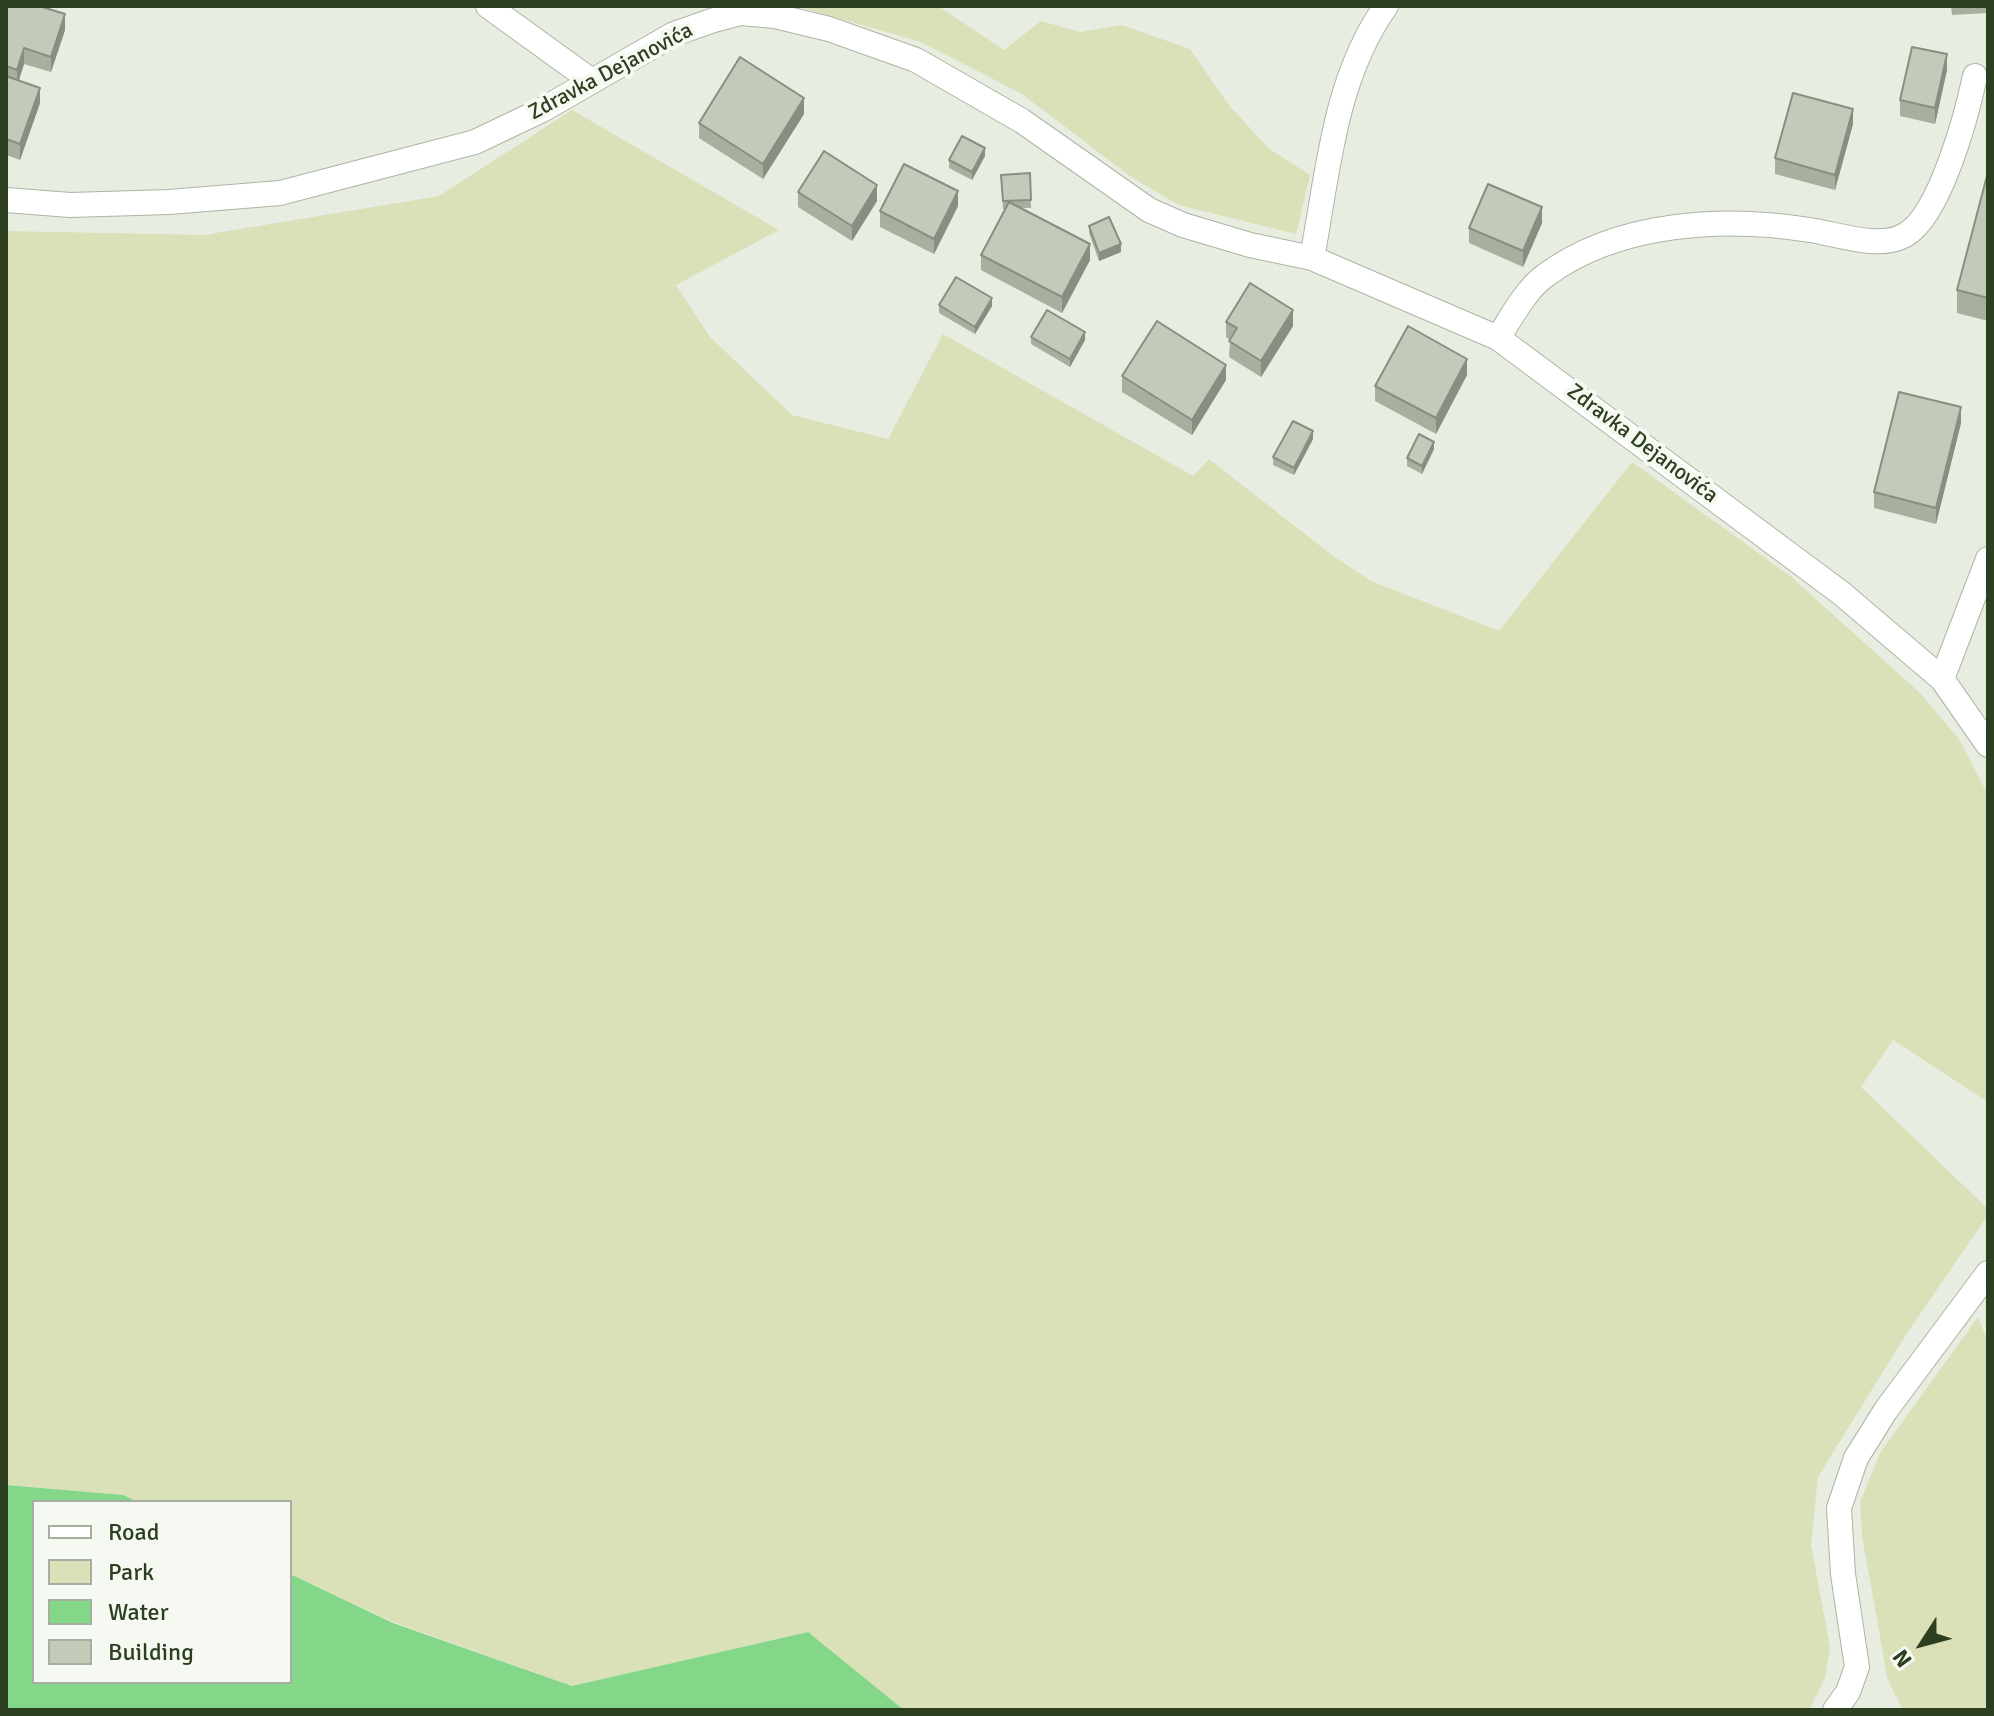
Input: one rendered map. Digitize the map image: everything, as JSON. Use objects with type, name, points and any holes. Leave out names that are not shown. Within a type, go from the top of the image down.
[{"type":"street","points":[[488,6],[589,79]]},
{"type":"street","points":[[1312,258],[1337,119],[1354,64],[1386,6]]},
{"type":"street","name":"Zdravka Dejanovića","points":[[6,200],[70,205],[280,193],[475,142],[542,110],[589,79],[674,34],[741,9],[829,29],[916,60],[1022,121],[1149,210],[1183,225],[1250,245],[1312,258],[1498,338],[1841,593],[1942,679],[1988,745]]},
{"type":"street","points":[[1498,338],[1544,276],[1612,241],[1692,226],[1769,223],[1870,240],[1892,241],[1909,234],[1933,200],[1965,127],[1975,76]]},
{"type":"street","points":[[1942,679],[1988,559]]},
{"type":"street","points":[[1835,1710],[1848,1692],[1857,1667],[1843,1574],[1839,1508],[1856,1458],[1886,1410],[1988,1273]]},
{"type":"green space","points":[[796,6],[938,6],[1004,50],[1041,21],[1080,32],[1122,25],[1190,49],[1228,104],[1268,148],[1310,175],[1296,234],[1179,205],[1131,177],[1022,94],[921,42]]},
{"type":"green space","points":[[572,110],[779,230],[676,285],[710,337],[792,415],[888,439],[943,334],[1193,476],[1209,459],[1333,556],[1371,581],[1499,631],[1632,462],[1790,576],[1919,692],[1959,739],[1988,795],[1988,1102],[1893,1040],[1861,1087],[1988,1209],[1988,1215],[1905,1336],[1818,1477],[1811,1544],[1830,1648],[1825,1678],[1809,1710],[904,1710],[808,1632],[572,1686],[393,1622],[292,1575],[292,1500],[134,1500],[123,1495],[6,1485],[6,231],[204,235],[439,196]]},
{"type":"green space","points":[[1978,1317],[1988,1342],[1988,1710],[1903,1710],[1888,1681],[1862,1536],[1860,1502],[1880,1453]]},
{"type":"water","points":[[6,1485],[123,1495],[134,1500],[32,1500],[32,1684],[292,1684],[292,1575],[393,1623],[572,1686],[808,1632],[904,1710],[6,1710]]},
{"type":"building","points":[[6,6],[39,6],[65,14],[51,57],[24,48],[17,70],[6,66]]},
{"type":"building","points":[[1912,47],[1947,54],[1935,108],[1900,100]]},
{"type":"building","points":[[740,57],[804,98],[763,164],[699,123]]},
{"type":"building","points":[[6,76],[40,88],[20,144],[6,139]]},
{"type":"building","points":[[1793,93],[1853,109],[1835,175],[1775,158]]},
{"type":"building","points":[[962,136],[985,148],[972,172],[949,160]]},
{"type":"building","points":[[824,151],[877,185],[852,226],[798,192]]},
{"type":"building","points":[[904,164],[958,191],[934,239],[880,211]]},
{"type":"building","points":[[1988,172],[1988,298],[1957,290]]},
{"type":"building","points":[[1030,173],[1031,200],[1003,201],[1001,175]]},
{"type":"building","points":[[1488,184],[1542,207],[1523,251],[1469,228]]},
{"type":"building","points":[[1009,202],[1090,244],[1062,297],[981,255]]},
{"type":"building","points":[[1109,217],[1121,244],[1099,253],[1089,226]]},
{"type":"building","points":[[956,277],[992,298],[975,327],[939,305]]},
{"type":"building","points":[[1250,283],[1293,310],[1261,361],[1229,341],[1237,328],[1226,322]]},
{"type":"building","points":[[1047,310],[1085,332],[1070,359],[1031,337]]},
{"type":"building","points":[[1157,321],[1226,365],[1192,420],[1122,376]]},
{"type":"building","points":[[1408,326],[1467,359],[1436,418],[1375,386]]},
{"type":"building","points":[[1899,392],[1961,407],[1936,508],[1874,492]]},
{"type":"building","points":[[1293,421],[1313,431],[1294,468],[1273,457]]},
{"type":"building","points":[[1419,434],[1434,442],[1422,466],[1407,458]]}]
